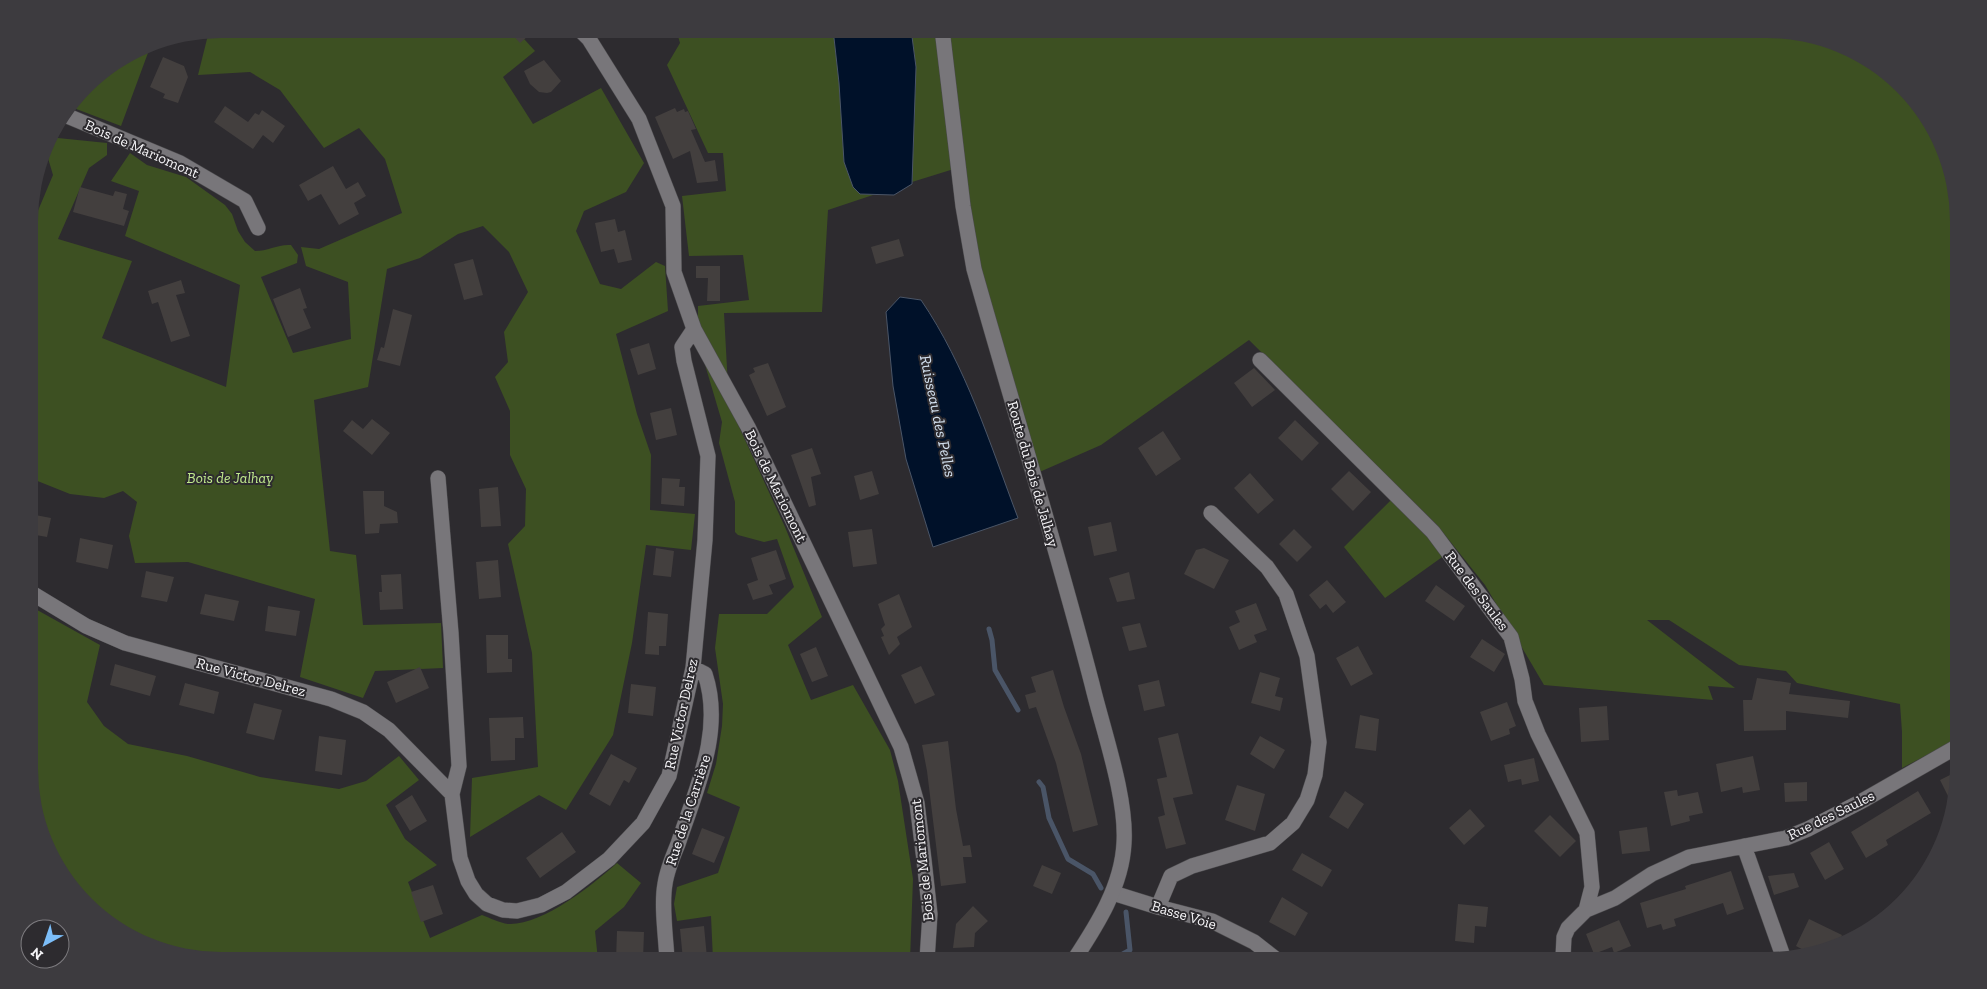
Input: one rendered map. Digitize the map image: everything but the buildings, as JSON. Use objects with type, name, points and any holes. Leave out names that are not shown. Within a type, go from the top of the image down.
[{"type":"street","name":"Bois de Mariomont","points":[[588,38],[639,119],[673,206],[674,272],[694,329],[748,427],[901,748],[917,803],[930,914],[928,952]]},
{"type":"street","name":"Route du Bois de Jalhay","points":[[943,38],[963,206],[974,269],[1044,508],[1116,782],[1122,814],[1124,843],[1113,893],[1079,952]]},
{"type":"street","name":"Bois de Mariomont","points":[[69,117],[180,163],[245,201],[258,228]]},
{"type":"street","name":"Rue Victor Delrez","points":[[438,478],[451,633],[458,766],[452,794],[460,858],[468,881],[476,894],[487,904],[503,910],[517,911],[541,905],[566,892],[609,859],[643,823],[669,776],[693,668],[705,540],[708,456],[682,347],[694,329]]},
{"type":"street","name":"Rue des Saules","points":[[1260,360],[1433,532],[1511,637],[1522,679],[1525,701],[1535,726],[1587,833],[1592,887],[1586,910]]},
{"type":"street","points":[[1158,907],[1171,876],[1192,866],[1270,843],[1293,824],[1307,800],[1314,775],[1319,742],[1307,656],[1286,594],[1267,567],[1211,512]]},
{"type":"street","name":"Rue Victor Delrez","points":[[38,597],[86,626],[125,644],[331,699],[363,712],[390,730],[452,794]]},
{"type":"street","name":"Rue de la Carrière","points":[[667,952],[665,884],[694,801],[710,740],[712,712],[710,688],[705,674],[693,668]]},
{"type":"street","name":"Rue des Saules","points":[[1563,952],[1564,936],[1568,928],[1586,910],[1615,898],[1652,874],[1689,857],[1786,838],[1808,829],[1862,801],[1950,751]]},
{"type":"street","points":[[1744,846],[1781,951]]},
{"type":"street","name":"Basse Voie","points":[[1113,893],[1212,921],[1254,942],[1267,952]]},
{"type":"green space","name":"Bois de Jalhay","points":[[207,38],[523,38],[535,51],[503,77],[533,124],[601,88],[644,163],[626,192],[584,211],[576,231],[600,284],[621,289],[656,262],[665,266],[668,311],[616,334],[637,414],[651,455],[650,510],[695,514],[691,550],[646,545],[632,643],[613,735],[566,810],[539,795],[470,837],[472,778],[538,767],[532,653],[508,544],[525,526],[526,489],[510,455],[510,411],[495,377],[508,362],[504,332],[528,292],[509,252],[483,226],[458,234],[420,258],[387,269],[368,387],[314,400],[330,551],[356,555],[363,625],[441,623],[443,668],[375,671],[363,698],[300,677],[315,599],[188,562],[135,563],[129,536],[137,502],[123,491],[104,498],[70,494],[38,481],[38,211],[53,175],[48,159],[57,138],[107,143],[107,155],[89,168],[58,239],[132,261],[102,338],[226,387],[240,285],[125,236],[139,191],[111,181],[130,153],[147,165],[186,177],[225,205],[232,214],[238,231],[245,242],[255,251],[291,245],[298,255],[297,263],[261,277],[293,353],[351,339],[348,282],[306,266],[301,247],[319,249],[402,213],[385,159],[359,128],[324,148],[280,90],[250,72],[198,75]]},
{"type":"green space","points":[[679,38],[834,38],[853,187],[860,194],[876,194],[828,210],[822,312],[724,313],[729,405],[785,527],[822,617],[788,645],[811,700],[853,685],[890,750],[898,781],[913,879],[910,952],[713,952],[711,916],[677,921],[674,904],[677,887],[718,873],[740,807],[707,793],[716,764],[722,726],[723,704],[715,648],[719,614],[767,614],[794,587],[777,539],[764,542],[738,535],[735,532],[735,502],[719,443],[722,422],[698,341],[698,306],[749,300],[743,255],[689,256],[682,196],[726,191],[723,153],[708,153],[667,65],[680,43]]},
{"type":"green space","points":[[912,38],[1779,38],[1802,41],[1837,51],[1868,68],[1896,91],[1919,119],[1936,150],[1948,196],[1950,220],[1950,743],[1902,768],[1900,704],[1797,683],[1786,671],[1739,665],[1669,620],[1647,620],[1735,688],[1708,686],[1713,700],[1544,685],[1485,585],[1437,525],[1249,340],[1101,445],[1035,474],[988,333],[957,168],[912,182],[916,67]]},
{"type":"green space","points":[[148,52],[121,126],[75,109],[109,75]]},
{"type":"green space","points":[[1392,499],[1445,555],[1385,598],[1344,547]]},
{"type":"green space","points":[[38,610],[100,645],[87,702],[104,726],[128,744],[187,756],[260,777],[339,789],[366,781],[399,756],[419,780],[386,805],[405,839],[437,865],[408,882],[430,938],[482,915],[508,924],[521,923],[536,918],[581,892],[617,863],[641,883],[624,907],[595,931],[597,952],[220,952],[185,948],[139,933],[109,914],[75,880],[56,850],[47,827],[38,781]]},
{"type":"water","points":[[834,38],[912,38],[916,67],[912,184],[894,195],[860,194],[853,187],[844,162]]},
{"type":"water","points":[[900,297],[921,300],[937,325],[976,406],[1018,518],[933,547],[906,459],[893,386],[886,312]]},
{"type":"waterway","name":"Ruisseau des Pelles","points":[[989,629],[995,670],[1018,710]]},
{"type":"waterway","name":"Ruisseau des Pelles","points":[[1039,782],[1043,787],[1049,818],[1068,859],[1093,874],[1101,888]]},
{"type":"waterway","name":"Ruisseau des Pelles","points":[[1126,912],[1130,950],[1126,952]]}]
